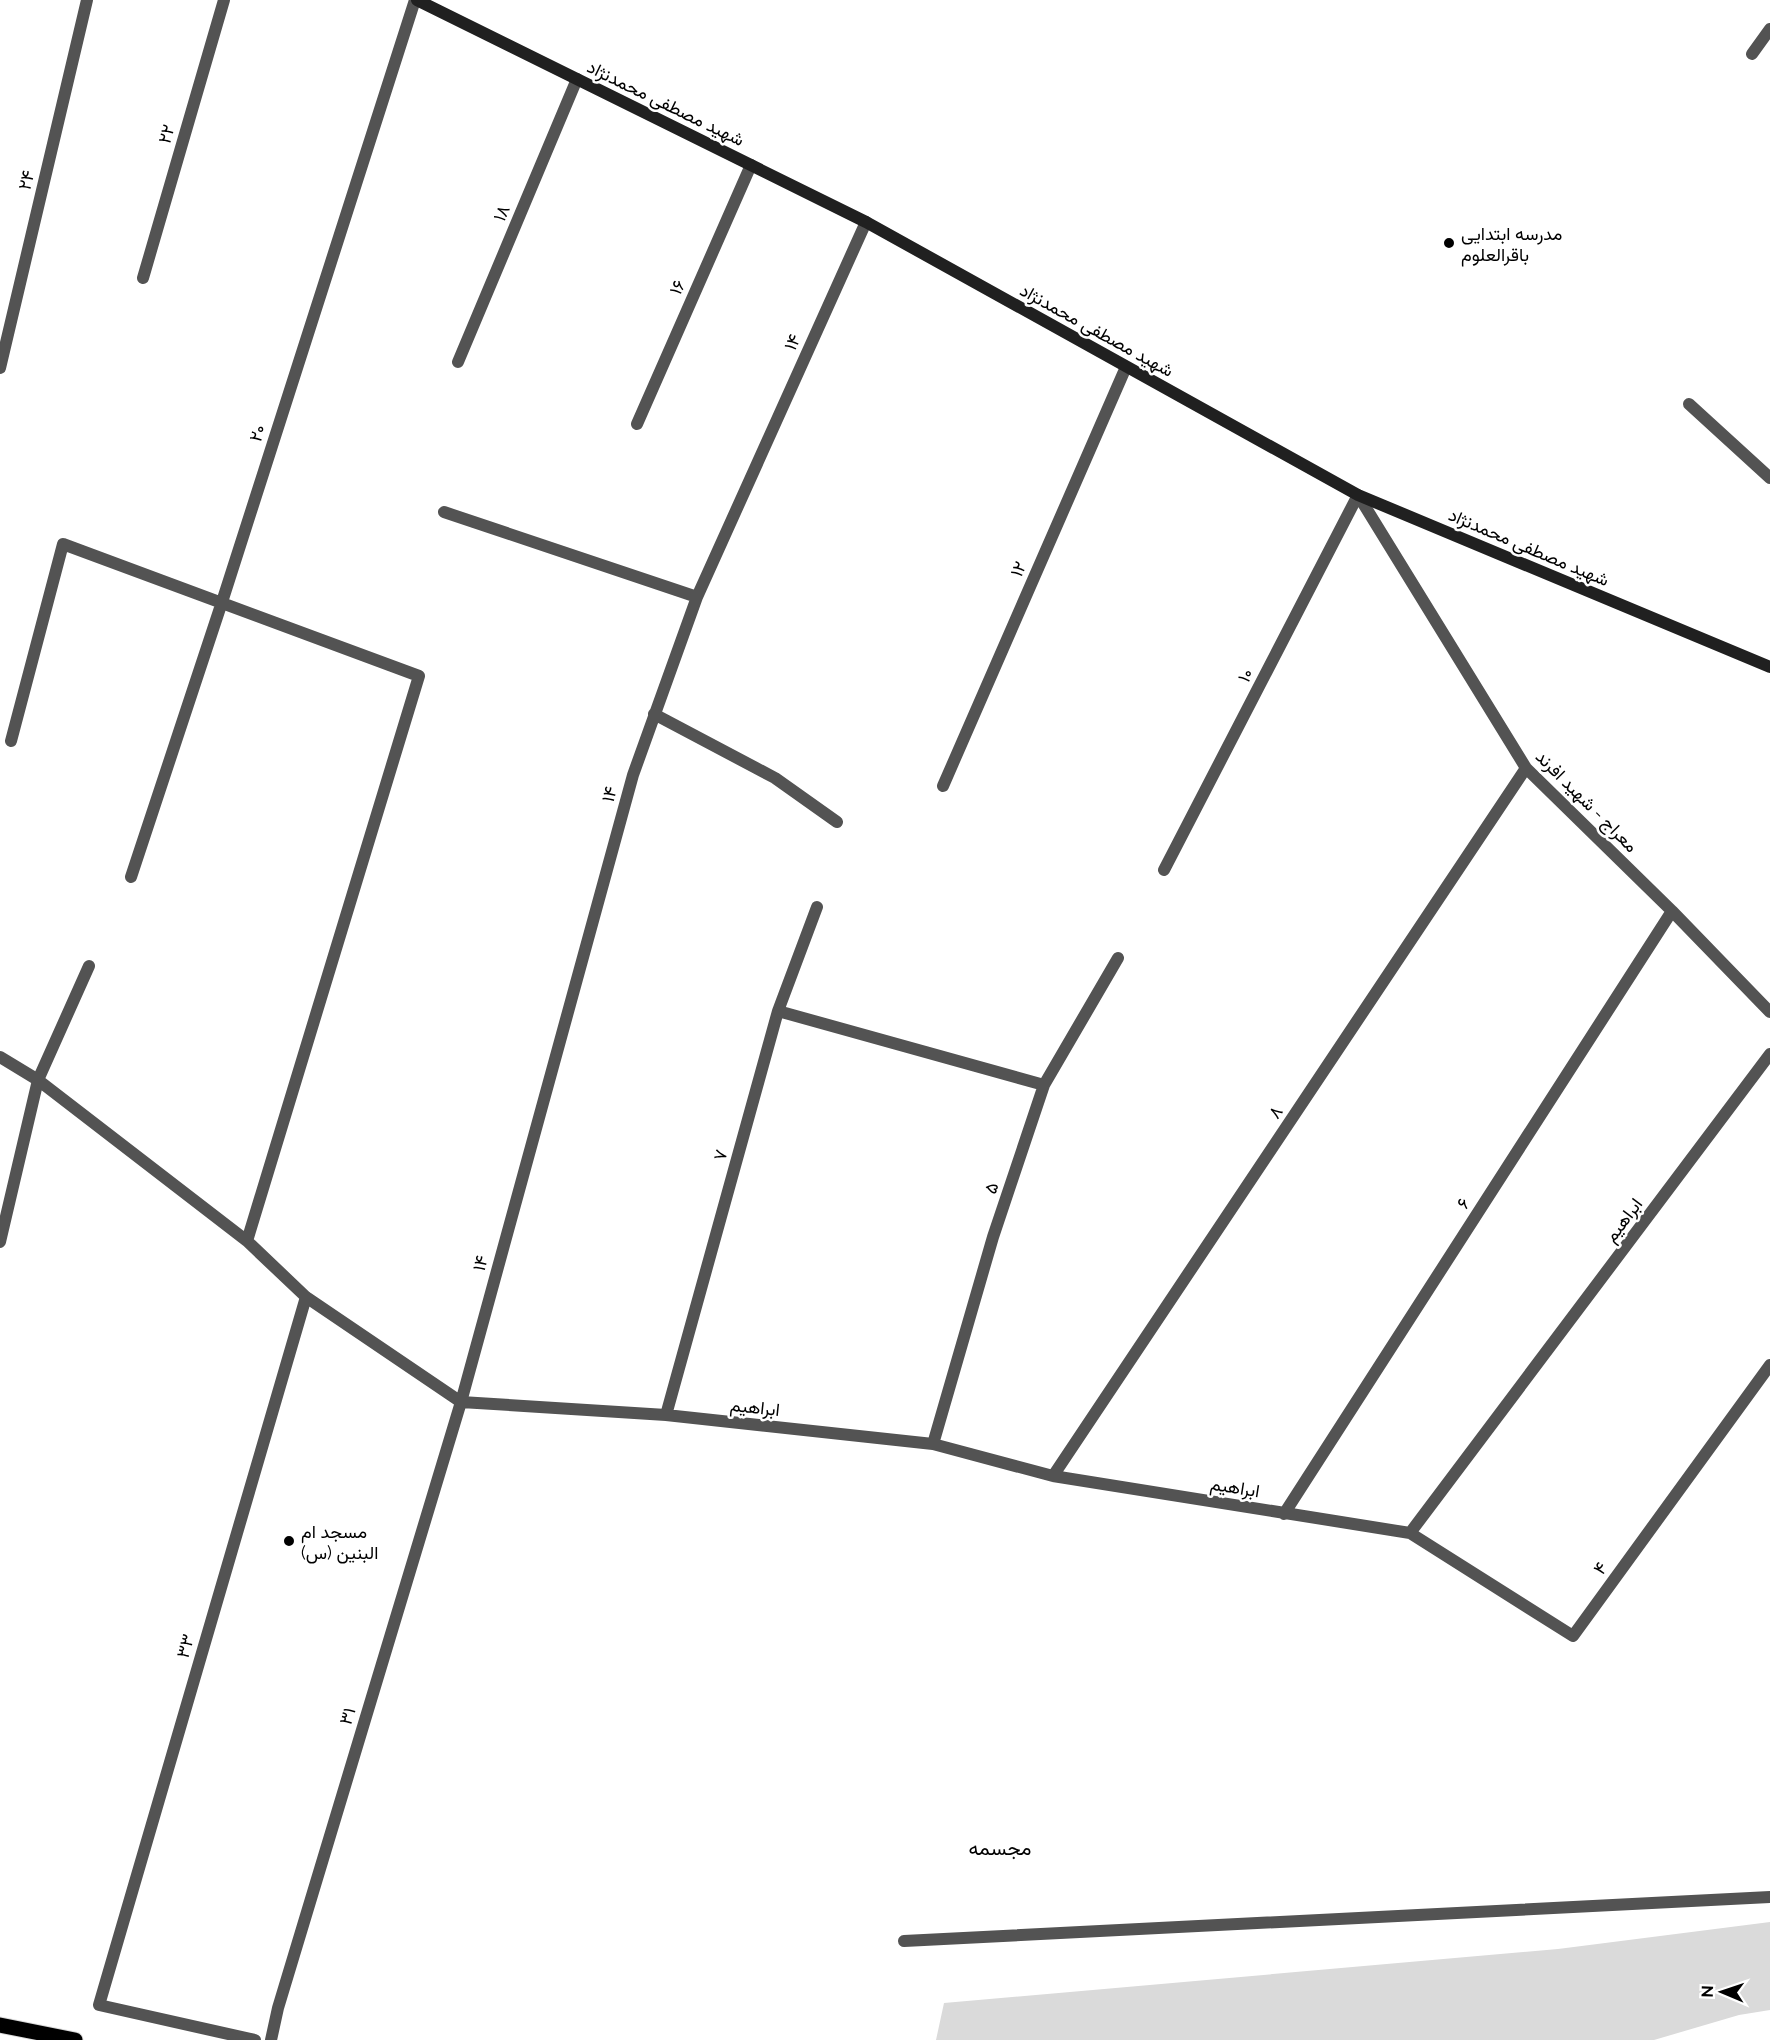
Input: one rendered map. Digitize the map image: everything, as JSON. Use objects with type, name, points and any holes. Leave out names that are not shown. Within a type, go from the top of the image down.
[{"type":"main road","name":"شهید مصطفی محمدنژاد","points":[[416,0],[866,222],[1358,495],[1770,667]]},
{"type":"main road","points":[[0,2025],[75,2040]]},
{"type":"street","name":"۲۴","points":[[0,368],[87,0]]},
{"type":"street","name":"۲۲","points":[[143,278],[224,0]]},
{"type":"street","name":"۲۰","points":[[131,877],[416,0]]},
{"type":"street","points":[[1752,54],[1770,29]]},
{"type":"street","name":"۱۸","points":[[458,362],[578,79]]},
{"type":"street","name":"۱۶","points":[[637,423],[751,165]]},
{"type":"street","name":"۱۴","points":[[461,1402],[633,775],[697,597],[866,222]]},
{"type":"street","name":"۱۲","points":[[943,786],[1126,367]]},
{"type":"street","points":[[1689,404],[1770,478]]},
{"type":"street","name":"معراج - شهید افرند","points":[[1358,495],[1526,768],[1672,911],[1770,1012]]},
{"type":"street","name":"۱۰","points":[[1164,870],[1358,495]]},
{"type":"street","points":[[444,512],[697,597]]},
{"type":"street","points":[[11,741],[63,544],[419,676],[247,1241]]},
{"type":"street","points":[[654,714],[775,778],[837,822]]},
{"type":"street","name":"۸","points":[[1053,1476],[1526,768]]},
{"type":"street","name":"۷","points":[[666,1415],[778,1011],[817,907]]},
{"type":"street","name":"۶","points":[[1284,1514],[1672,911]]},
{"type":"street","name":"۵","points":[[933,1444],[993,1238],[1044,1085],[1118,958]]},
{"type":"street","points":[[0,1242],[38,1080],[89,966]]},
{"type":"street","points":[[778,1011],[1044,1085]]},
{"type":"street","name":"ابراهیم","points":[[461,1402],[666,1415],[933,1444],[1053,1476],[1410,1533],[1770,1054]]},
{"type":"street","points":[[0,1057],[38,1080],[247,1241],[306,1297],[461,1402]]},
{"type":"street","name":"۳۳","points":[[255,2040],[99,2005],[306,1297]]},
{"type":"street","name":"۴","points":[[1410,1533],[1573,1636],[1770,1365]]},
{"type":"street","name":"۳۱","points":[[270,2040],[461,1402]]},
{"type":"street","points":[[904,1941],[1770,1898]]},
{"type":"shaded area","points":[[1770,1922],[1770,2010],[1739,2015],[1654,2040],[936,2040],[944,2003],[1558,1949]]},
{"type":"place","name":"مدرسه ابتدایی باقرالعلوم","points":[[1449,243]]},
{"type":"place","name":"مسجد ام البنین (س)","points":[[289,1541]]},
{"type":"district","name":"مجسمه","points":[[1000,1848]]}]
